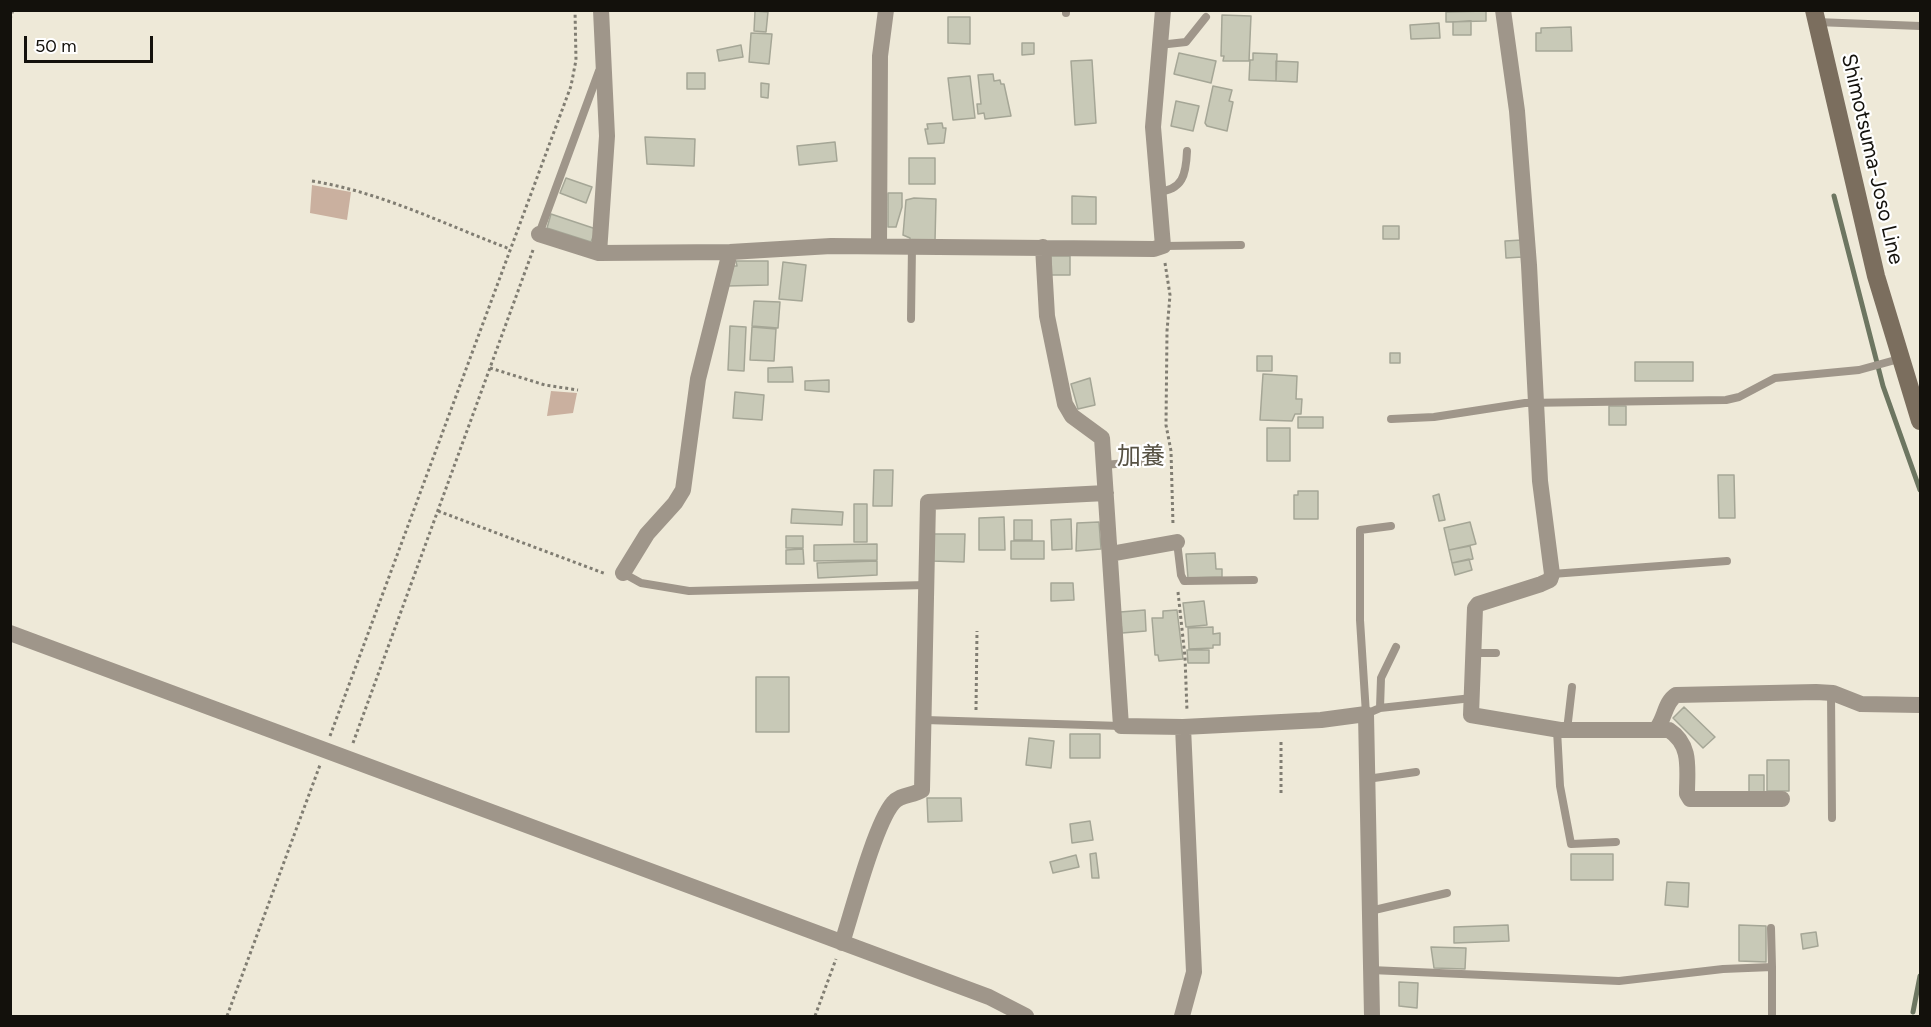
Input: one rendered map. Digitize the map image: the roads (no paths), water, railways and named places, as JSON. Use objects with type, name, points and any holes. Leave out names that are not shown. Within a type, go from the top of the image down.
[{"type":"main road","name":"Shimotsuma-Joso Line","points":[[1815,16],[1894,361],[1920,421]]},
{"type":"street","points":[[599,253],[607,136],[600,10]]},
{"type":"street","points":[[879,246],[880,56],[886,10]]},
{"type":"street","points":[[538,234],[599,253],[730,252],[879,246],[1161,247],[1153,127],[1163,10]]},
{"type":"street","points":[[1503,10],[1517,111],[1537,403],[1540,481],[1552,574],[1550,579],[1541,584],[1478,604],[1473,614],[1471,715],[1562,730],[1669,729],[1683,744],[1687,754],[1687,794],[1690,799],[1782,799]]},
{"type":"street","points":[[1043,247],[1047,316],[1065,404],[1072,416],[1102,438],[1121,726],[1183,727],[1283,722],[1353,717],[1373,711],[1367,779],[1371,1017]]},
{"type":"street","points":[[623,573],[647,534],[675,503],[683,490],[698,379],[730,252]]},
{"type":"street","points":[[842,943],[882,823],[892,804],[898,799],[922,790],[928,502],[1106,493]]},
{"type":"street","points":[[1110,554],[1177,542]]},
{"type":"street","points":[[10,633],[989,997],[1026,1017]]},
{"type":"street","points":[[1657,728],[1663,720],[1670,699],[1676,695],[1831,693],[1868,705],[1920,705]]},
{"type":"street","points":[[1182,1017],[1194,972],[1183,727]]},
{"type":"lane","points":[[1815,16],[1920,26]]},
{"type":"lane","points":[[1159,45],[1186,42],[1206,17]]},
{"type":"lane","points":[[538,234],[604,53]]},
{"type":"lane","points":[[1157,192],[1173,189],[1180,184],[1186,172],[1187,152]]},
{"type":"lane","points":[[1161,247],[1240,245]]},
{"type":"lane","points":[[911,319],[912,246]]},
{"type":"lane","points":[[1391,418],[1434,417],[1537,403],[1726,400],[1739,397],[1775,378],[1872,368],[1894,361]]},
{"type":"lane","points":[[1104,465],[1150,461]]},
{"type":"lane","points":[[1373,711],[1360,620],[1360,530],[1391,526]]},
{"type":"lane","points":[[1177,542],[1181,575],[1184,581],[1254,580]]},
{"type":"lane","points":[[1552,574],[1727,561]]},
{"type":"lane","points":[[623,573],[641,583],[689,591],[926,585]]},
{"type":"lane","points":[[1373,711],[1381,678],[1396,647]]},
{"type":"lane","points":[[1472,653],[1496,652]]},
{"type":"lane","points":[[1572,687],[1562,730],[1560,786],[1571,844],[1616,842]]},
{"type":"lane","points":[[1831,693],[1832,818]]},
{"type":"lane","points":[[1373,711],[1472,698]]},
{"type":"lane","points":[[925,720],[1121,726]]},
{"type":"lane","points":[[1367,779],[1416,772]]},
{"type":"lane","points":[[1370,911],[1447,892]]},
{"type":"lane","points":[[1771,928],[1772,1017]]},
{"type":"lane","points":[[1371,970],[1618,981],[1723,969],[1772,968]]},
{"type":"waterway","points":[[1834,196],[1883,386],[1920,490]]},
{"type":"waterway","points":[[1913,1012],[1920,976]]},
{"type":"district","name":"加養","points":[[1141,457]]}]
